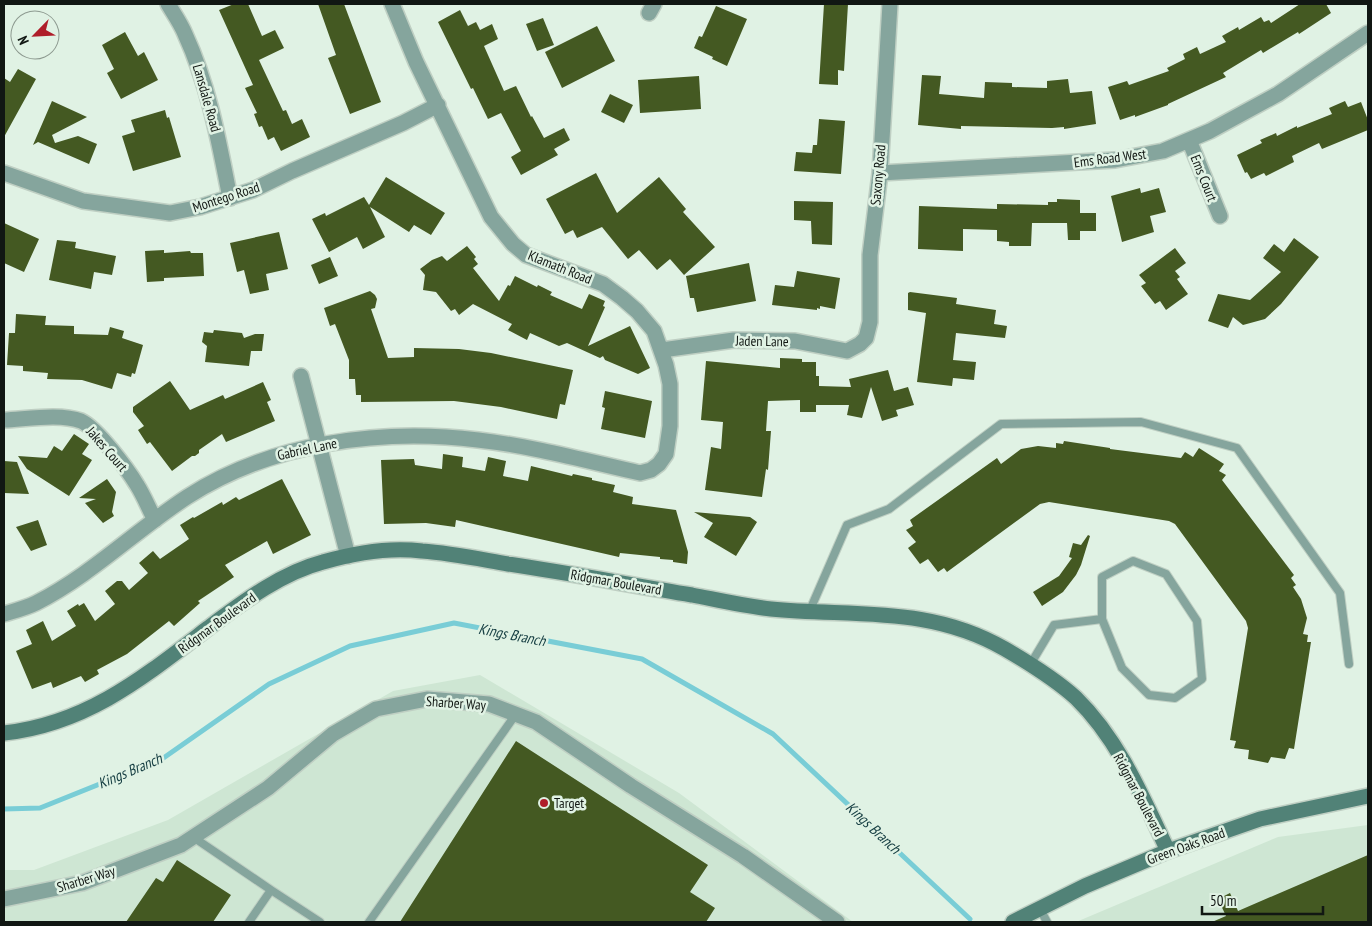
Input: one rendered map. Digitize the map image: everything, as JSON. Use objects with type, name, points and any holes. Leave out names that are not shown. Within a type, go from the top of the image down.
[{"type":"street","name":"Lansdale Road","points":[[168,4],[185,33],[198,64],[215,120],[230,198]]},
{"type":"street","name":"Klamath Road","points":[[392,4],[416,62],[491,217],[513,244],[526,255],[603,284],[637,311],[654,331],[662,350],[670,384],[670,426],[666,454],[659,464],[651,470]]},
{"type":"street","name":"Saxony Road","points":[[860,344],[866,338],[870,322],[870,255],[880,174],[890,4]]},
{"type":"street","name":"Ems Road West","points":[[880,174],[1115,160],[1163,151],[1210,131],[1278,94],[1368,33]]},
{"type":"street","name":"Montego Road","points":[[4,173],[83,201],[170,212],[200,207],[253,190],[403,123],[438,105]]},
{"type":"street","name":"Ems Court","points":[[1189,140],[1220,216]]},
{"type":"street","name":"Jaden Lane","points":[[662,350],[734,340],[796,342],[847,351],[860,344]]},
{"type":"street","points":[[301,376],[348,556]]},
{"type":"street","name":"Jakes Court","points":[[4,420],[54,417],[81,421],[91,428],[112,451],[137,485],[155,520]]},
{"type":"street","name":"Gabriel Lane","points":[[4,614],[34,604],[72,583],[155,520],[188,497],[216,481],[265,459],[320,445],[369,437],[421,435],[478,440],[640,473],[651,470]]},
{"type":"street","name":"Ridgmar Boulevard","points":[[4,733],[17,732],[63,720],[106,701],[152,671],[235,608],[298,570],[321,562],[348,556],[394,550],[421,550],[770,608],[890,614],[927,620],[972,632],[1006,649],[1037,669],[1074,697],[1091,715],[1126,763],[1168,851]]},
{"type":"street","name":"Sharber Way","points":[[4,899],[82,883],[180,845],[268,788],[333,734],[376,709],[427,699],[489,704],[536,722],[632,786],[743,856],[837,922]]},
{"type":"street","name":"Green Oaks Road","points":[[1013,922],[1085,886],[1168,851],[1260,819],[1368,796]]},
{"type":"lane","points":[[810,610],[848,525],[890,509],[1001,424],[1141,422],[1237,448],[1340,593],[1350,664]]},
{"type":"lane","points":[[1133,561],[1166,574],[1197,621],[1202,679],[1174,698],[1149,695],[1122,668],[1102,618],[1102,578],[1133,561]]},
{"type":"lane","points":[[1030,665],[1054,625],[1102,618]]},
{"type":"lane","points":[[369,922],[516,714]]},
{"type":"lane","points":[[194,837],[314,921]]},
{"type":"lane","points":[[249,922],[271,890]]},
{"type":"lane","points":[[1040,909],[1047,922]]},
{"type":"shaded area","points":[[480,675],[679,793],[853,922],[4,922],[4,870],[34,870],[168,820],[393,691]]},
{"type":"shaded area","points":[[1368,825],[1368,922],[1076,922],[1278,837]]},
{"type":"building","points":[[234,4],[248,4],[262,36],[275,30],[284,48],[259,60],[283,111],[286,110],[292,124],[302,119],[310,137],[281,151],[274,137],[268,140],[262,126],[259,127],[254,114],[257,113],[245,88],[253,85],[219,10]]},
{"type":"building","points":[[318,4],[344,4],[381,102],[350,114],[328,58],[336,55]]},
{"type":"building","points":[[824,4],[848,4],[844,71],[838,70],[838,85],[819,84]]},
{"type":"building","points":[[1300,4],[1326,4],[1331,13],[1299,34],[1298,32],[1263,53],[1261,50],[1223,73],[1226,77],[1168,105],[1135,117],[1135,115],[1120,120],[1108,87],[1127,81],[1129,85],[1169,71],[1167,68],[1185,59],[1183,54],[1197,47],[1200,54],[1226,42],[1222,36],[1238,27],[1239,30],[1261,17],[1264,22],[1269,20],[1271,23]]},
{"type":"building","points":[[716,6],[747,19],[727,66],[694,48],[699,36],[702,37]]},
{"type":"building","points":[[460,10],[468,26],[476,22],[480,30],[492,24],[498,39],[484,46],[504,91],[516,86],[544,138],[564,128],[570,140],[554,149],[558,155],[521,175],[511,157],[521,151],[501,113],[488,119],[438,22]]},
{"type":"building","points":[[543,18],[554,45],[537,51],[526,24]]},
{"type":"building","points":[[597,26],[615,61],[562,88],[545,52]]},
{"type":"building","points":[[125,32],[138,56],[144,52],[158,80],[121,99],[107,73],[114,69],[102,45]]},
{"type":"building","points":[[18,69],[36,79],[4,137],[4,78],[10,82]]},
{"type":"building","points":[[922,75],[941,76],[939,94],[984,98],[985,82],[1012,83],[1012,87],[1047,88],[1047,81],[1068,79],[1070,93],[1092,91],[1096,124],[1064,129],[1064,127],[961,126],[961,129],[918,125]]},
{"type":"building","points":[[699,76],[701,109],[640,113],[638,80]]},
{"type":"building","points":[[610,94],[633,105],[624,123],[601,112]]},
{"type":"building","points":[[52,101],[87,117],[52,135],[55,143],[78,136],[97,144],[89,164],[38,142],[33,145]]},
{"type":"building","points":[[1345,101],[1348,107],[1361,102],[1368,120],[1368,130],[1322,149],[1319,143],[1292,156],[1294,162],[1266,176],[1264,173],[1251,179],[1247,172],[1245,173],[1237,155],[1262,143],[1260,140],[1276,133],[1277,136],[1297,126],[1297,128],[1332,114],[1329,108]]},
{"type":"building","points":[[165,110],[167,118],[169,117],[181,157],[133,171],[122,136],[135,132],[131,120]]},
{"type":"building","points":[[819,119],[845,121],[841,174],[794,171],[796,152],[812,153],[813,145],[817,145]]},
{"type":"building","points":[[596,173],[617,213],[659,177],[686,209],[683,212],[715,247],[684,275],[670,259],[657,270],[639,250],[628,259],[602,227],[577,238],[573,230],[565,234],[546,199]]},
{"type":"building","points":[[386,177],[445,213],[431,235],[414,225],[409,232],[370,207],[385,237],[363,249],[357,237],[329,252],[312,219],[325,213],[326,216],[364,197],[369,205]]},
{"type":"building","points":[[1140,188],[1141,193],[1159,188],[1166,212],[1150,216],[1154,232],[1122,242],[1111,196]]},
{"type":"building","points":[[1057,199],[1080,200],[1080,213],[1096,213],[1096,231],[1080,231],[1080,240],[1068,240],[1067,223],[1032,223],[1031,246],[1009,246],[1009,242],[997,241],[997,230],[963,229],[963,251],[918,249],[919,206],[997,209],[997,204],[1048,205],[1048,202],[1057,202]]},
{"type":"building","points":[[794,201],[833,202],[832,245],[812,244],[811,221],[794,220]]},
{"type":"building","points":[[4,223],[39,239],[24,272],[4,263]]},
{"type":"building","points":[[279,232],[288,269],[266,274],[269,290],[250,294],[244,270],[237,272],[230,243]]},
{"type":"building","points":[[1294,238],[1319,257],[1281,304],[1265,319],[1243,325],[1233,317],[1228,328],[1208,321],[1218,294],[1250,300],[1281,272],[1263,258],[1274,244],[1284,252]]},
{"type":"building","points":[[57,240],[76,242],[75,248],[116,256],[112,275],[94,272],[91,289],[49,280]]},
{"type":"building","points":[[467,246],[476,257],[474,259],[478,264],[473,268],[499,301],[515,276],[537,287],[538,285],[552,292],[550,295],[582,309],[589,294],[605,301],[603,306],[605,307],[588,346],[630,326],[650,368],[638,374],[605,360],[603,356],[600,358],[567,343],[559,346],[530,333],[527,340],[508,330],[512,324],[473,304],[459,315],[455,309],[451,311],[436,292],[423,290],[425,275],[420,269],[432,260],[442,256],[447,261]]},
{"type":"building","points":[[1175,248],[1186,263],[1175,271],[1180,277],[1177,279],[1188,294],[1166,310],[1160,301],[1155,304],[1141,286],[1146,283],[1139,275]]},
{"type":"building","points":[[164,250],[164,253],[190,251],[191,253],[203,253],[204,276],[164,278],[164,281],[147,282],[145,251]]},
{"type":"building","points":[[330,257],[338,276],[319,284],[311,265]]},
{"type":"building","points":[[749,263],[756,301],[697,312],[694,298],[690,298],[686,276]]},
{"type":"building","points":[[797,271],[840,278],[835,309],[820,306],[820,309],[817,308],[817,310],[772,305],[775,285],[794,287]]},
{"type":"building","points":[[370,291],[377,299],[375,308],[371,309],[388,358],[414,357],[414,348],[459,349],[491,353],[573,370],[565,405],[560,404],[557,419],[501,407],[454,401],[361,402],[361,395],[356,395],[355,379],[349,379],[349,360],[335,324],[330,326],[324,308]]},
{"type":"building","points":[[908,293],[957,298],[956,304],[996,310],[994,324],[1007,326],[1005,338],[956,333],[953,360],[976,362],[974,380],[953,378],[952,386],[917,382],[926,313],[908,310]]},
{"type":"building","points":[[16,314],[46,316],[45,325],[74,326],[74,334],[108,335],[110,327],[124,331],[122,338],[143,345],[135,374],[132,373],[131,377],[117,373],[112,389],[82,380],[47,379],[48,373],[23,371],[23,366],[7,365],[9,333],[15,333]]},
{"type":"building","points":[[214,330],[242,333],[244,338],[255,334],[264,334],[262,351],[251,351],[249,366],[205,362],[207,346],[202,342],[204,332],[213,333]]},
{"type":"building","points":[[780,358],[802,359],[802,362],[816,362],[816,376],[819,376],[819,386],[851,387],[849,379],[888,370],[894,391],[908,387],[914,405],[896,410],[898,416],[882,421],[871,387],[862,418],[847,415],[849,405],[816,405],[816,412],[800,412],[800,400],[768,401],[766,431],[771,431],[768,470],[766,469],[762,497],[705,490],[711,447],[721,449],[723,422],[701,420],[706,361],[780,368]]},
{"type":"building","points":[[170,381],[190,410],[223,395],[225,399],[263,382],[271,400],[267,402],[275,421],[226,442],[222,434],[199,450],[199,453],[195,456],[192,456],[172,471],[150,442],[147,444],[138,430],[144,426],[133,412],[133,407]]},
{"type":"building","points":[[605,391],[652,401],[645,438],[601,429],[605,408],[602,407]]},
{"type":"building","points":[[74,434],[89,444],[82,454],[92,460],[69,496],[27,469],[18,456],[47,458],[54,446],[62,451]]},
{"type":"building","points":[[1064,441],[1181,458],[1185,452],[1193,457],[1199,448],[1224,464],[1219,471],[1226,475],[1222,480],[1294,575],[1291,578],[1296,585],[1293,587],[1301,599],[1307,618],[1303,634],[1308,635],[1307,642],[1311,642],[1294,749],[1289,748],[1285,759],[1271,757],[1268,763],[1248,759],[1249,750],[1234,748],[1236,741],[1230,740],[1248,628],[1246,621],[1175,524],[1169,521],[1049,502],[1040,504],[947,572],[944,568],[938,572],[928,559],[920,564],[908,548],[916,542],[906,530],[913,526],[910,520],[997,458],[1001,464],[1021,449],[1038,446],[1056,448],[1056,443],[1063,444]]},
{"type":"building","points":[[443,454],[463,457],[462,467],[485,471],[488,457],[506,461],[503,476],[528,481],[531,466],[572,476],[573,474],[592,478],[592,480],[615,485],[613,492],[633,497],[632,504],[676,510],[688,552],[687,564],[660,559],[660,557],[620,553],[619,557],[456,520],[455,527],[426,523],[384,524],[381,460],[414,459],[415,465],[442,469]]},
{"type":"building","points":[[4,461],[17,462],[29,494],[4,493]]},
{"type":"building","points":[[107,479],[116,492],[112,512],[114,516],[103,523],[85,503],[96,499],[79,498]]},
{"type":"building","points":[[282,479],[311,535],[273,554],[267,541],[225,565],[234,577],[198,601],[200,603],[174,626],[169,621],[127,654],[97,670],[99,674],[85,682],[81,676],[53,688],[51,682],[32,689],[16,651],[32,644],[26,630],[43,621],[52,641],[76,626],[67,611],[78,604],[79,606],[84,603],[95,621],[115,604],[105,591],[117,581],[122,581],[129,590],[148,573],[139,563],[153,551],[160,559],[189,539],[180,525],[222,502],[223,505],[236,497],[239,500]]},
{"type":"building","points":[[694,512],[750,517],[757,522],[736,556],[704,537],[713,523]]},
{"type":"building","points":[[38,520],[47,545],[31,551],[16,527]]},
{"type":"building","points":[[1088,535],[1090,536],[1076,575],[1063,592],[1042,606],[1033,592],[1059,576],[1072,558],[1069,557],[1073,543],[1081,545]]},
{"type":"building","name":"Target","points":[[516,741],[708,865],[690,892],[715,908],[706,922],[400,922]]},
{"type":"building","points":[[1368,855],[1368,922],[1212,922],[1226,916],[1218,899],[1230,893],[1238,911]]},
{"type":"building","points":[[177,860],[231,895],[213,922],[126,922],[156,878],[163,882]]},
{"type":"waterway","name":"Kings Branch","points":[[4,809],[40,808],[162,759],[269,684],[350,646],[454,623],[642,659],[773,734],[970,919]]},
{"type":"place","name":"Target","points":[[544,803]]}]
